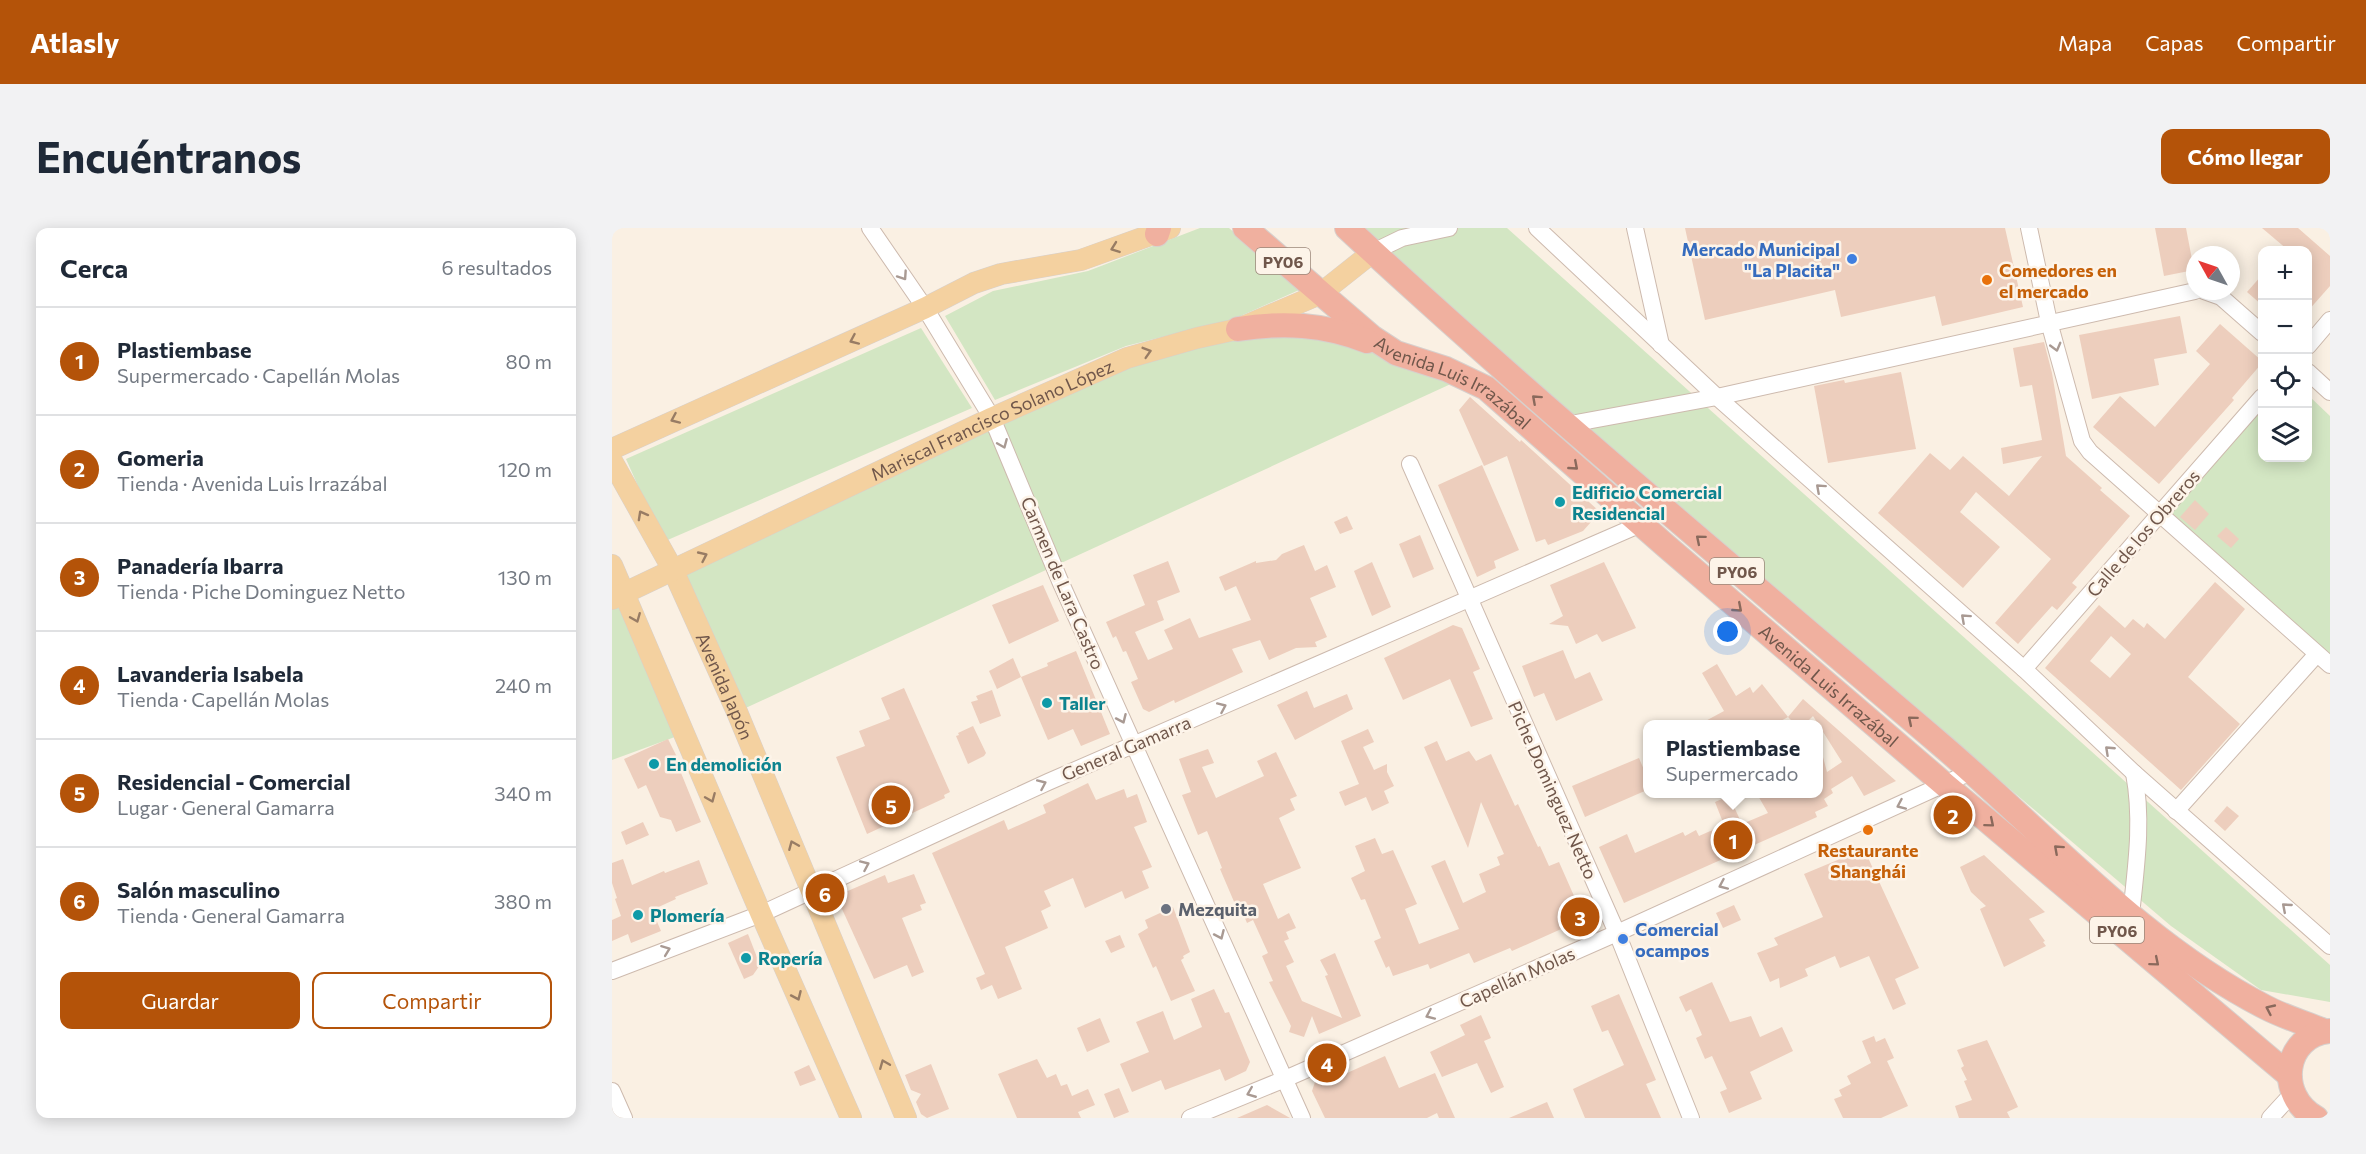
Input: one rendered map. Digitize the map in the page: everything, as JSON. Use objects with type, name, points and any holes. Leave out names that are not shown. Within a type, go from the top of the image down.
[{"type":"highway","name":"Avenida Luis Irrazábal","points":[[1245,228],[1373,338],[1396,353],[1446,369],[1486,388],[2291,1085]]},
{"type":"highway","name":"Avenida Luis Irrazábal","points":[[1347,228],[1565,425],[1973,771],[2131,915],[2171,947],[2222,982],[2267,1008],[2327,1031]]},
{"type":"highway","points":[[1238,329],[1272,324],[1301,324],[1333,330],[1396,353]]},
{"type":"highway","name":"Avenida Luis Irrazábal","points":[[2316,1118],[2298,1105],[2291,1085],[2292,1060],[2299,1047],[2310,1037],[2327,1031]]},
{"type":"main road","points":[[612,449],[925,308],[974,283],[992,277],[1082,260],[1162,230]]},
{"type":"main road","name":"Mariscal Francisco Solano López","points":[[619,597],[992,418],[1127,358],[1238,329],[1320,294],[1373,252]]},
{"type":"main road","name":"Avenida Japón","points":[[612,461],[673,570],[737,712],[906,1118]]},
{"type":"main road","points":[[612,565],[619,597],[851,1118]]},
{"type":"street","name":"Carmen de Lara Castro","points":[[870,228],[925,308],[992,418],[1060,581],[1302,1118]]},
{"type":"street","points":[[1373,252],[1402,238],[1449,228]]},
{"type":"street","points":[[1538,228],[1718,397],[2024,669],[2176,811],[2330,946]]},
{"type":"street","points":[[1635,228],[1661,345]]},
{"type":"street","points":[[2029,228],[2049,322],[2082,441],[2090,452],[2330,665]]},
{"type":"street","points":[[1565,425],[1718,397],[2186,293]]},
{"type":"street","points":[[2224,300],[2258,329]]},
{"type":"street","points":[[2312,340],[2330,320]]},
{"type":"street","points":[[2312,376],[2330,392]]},
{"type":"street","name":"Calle de los Obreros","points":[[2024,669],[2258,402]]},
{"type":"street","name":"Piche Dominguez Netto","points":[[1410,464],[1617,933],[1691,1118]]},
{"type":"street","name":"General Gamarra","points":[[612,971],[761,914],[1037,786],[1134,746],[1641,524]]},
{"type":"street","points":[[2176,811],[2317,654]]},
{"type":"street","name":"Capellán Molas","points":[[1190,1118],[1285,1079],[1617,933],[1973,771]]},
{"type":"street","points":[[2131,915],[2139,837],[2138,793],[2134,773]]},
{"type":"street","points":[[2270,1118],[2291,1085]]},
{"type":"street","points":[[612,1091],[624,1118]]},
{"type":"green space","points":[[1200,228],[1229,228],[1299,290],[1234,319],[1126,346],[995,400],[945,316],[993,291],[1088,271]]},
{"type":"green space","points":[[1350,228],[1507,228],[2330,965],[2330,1002],[2261,990],[2171,926]]},
{"type":"green space","points":[[1301,324],[1466,377],[737,712],[673,570],[1127,358]]},
{"type":"green space","points":[[921,328],[972,408],[663,542],[626,459]]},
{"type":"green space","points":[[2312,399],[2330,416],[2330,670],[2163,519],[2258,406],[2258,462],[2312,462]]},
{"type":"green space","points":[[626,594],[683,734],[612,760],[612,600]]},
{"type":"building","name":"Mercado Municipal \"La Placita\"","points":[[1685,228],[2005,228],[2023,307],[1942,326],[1935,296],[1841,317],[1835,290],[1705,320]]},
{"type":"building","points":[[2155,228],[2186,228],[2189,246],[2186,246],[2186,272],[2164,276]]},
{"type":"building","points":[[2262,228],[2298,228],[2330,256],[2330,286],[2312,306],[2312,246],[2283,246]]},
{"type":"building","points":[[2258,280],[2258,302],[2247,292]]},
{"type":"building","points":[[2180,316],[2187,353],[2154,359],[2159,385],[2092,399],[2079,335]]},
{"type":"building","points":[[2220,324],[2258,357],[2258,368],[2232,398],[2234,400],[2159,484],[2093,427],[2120,396],[2155,427],[2210,364],[2196,351]]},
{"type":"building","points":[[2044,342],[2052,373],[2066,456],[2130,516],[2072,583],[2077,587],[2057,610],[2052,606],[2018,644],[1995,623],[2051,559],[1976,492],[1960,512],[2000,547],[1963,588],[1878,513],[1930,453],[1950,470],[1963,456],[2009,496],[2042,456],[2003,464],[2001,448],[2042,440],[2032,385],[2020,387],[2013,348]]},
{"type":"building","points":[[1901,372],[1916,449],[1828,463],[1814,386],[1844,380],[1845,383]]},
{"type":"building","name":"Edificio Comercial Residencial","points":[[1470,397],[1600,512],[1583,531],[1548,545],[1545,539],[1536,542],[1507,456],[1484,466],[1459,410]]},
{"type":"building","points":[[1482,465],[1519,550],[1494,561],[1496,568],[1477,577],[1438,485]]},
{"type":"building","points":[[2195,500],[2209,514],[2195,530],[2180,517]]},
{"type":"building","points":[[1347,516],[1353,529],[1340,534],[1334,522]]},
{"type":"building","points":[[2226,527],[2239,539],[2231,548],[2217,536]]},
{"type":"building","points":[[1420,535],[1434,569],[1413,578],[1399,544]]},
{"type":"building","points":[[1304,545],[1315,571],[1327,565],[1336,587],[1310,598],[1327,637],[1315,642],[1317,647],[1296,648],[1269,660],[1260,640],[1232,649],[1243,672],[1175,703],[1174,700],[1149,712],[1143,709],[1131,682],[1138,679],[1126,651],[1123,652],[1116,636],[1113,638],[1106,622],[1145,605],[1133,575],[1168,561],[1180,592],[1157,601],[1164,620],[1135,632],[1148,660],[1173,649],[1164,630],[1190,618],[1199,638],[1251,620],[1236,586],[1225,591],[1219,577],[1256,561],[1256,563],[1276,560],[1282,554]]},
{"type":"building","points":[[1372,562],[1391,607],[1372,616],[1354,571]]},
{"type":"building","points":[[1604,562],[1636,628],[1602,642],[1597,634],[1576,644],[1568,626],[1549,624],[1563,616],[1550,585]]},
{"type":"building","points":[[2215,582],[2245,609],[2188,677],[2240,724],[2181,790],[2045,668],[2099,605],[2125,628],[2133,619],[2144,628],[2147,623],[2165,639]],"holes":[[[2111,636],[2131,654],[2110,678],[2090,661]]]},
{"type":"building","points":[[1043,585],[1059,621],[1009,644],[992,605]]},
{"type":"building","points":[[1453,625],[1462,628],[1480,669],[1473,672],[1493,719],[1471,727],[1450,679],[1403,700],[1384,658]]},
{"type":"building","points":[[1563,650],[1575,679],[1590,672],[1603,700],[1556,721],[1544,693],[1534,697],[1522,666]]},
{"type":"building","points":[[1076,651],[1110,734],[1081,746],[1073,729],[1048,740],[1021,677]]},
{"type":"building","points":[[1013,658],[1021,677],[997,689],[989,671]]},
{"type":"building","points":[[1717,664],[1736,696],[1750,687],[1753,693],[1762,684],[1788,717],[1782,720],[1707,720],[1724,711],[1702,673]]},
{"type":"building","points":[[904,688],[950,792],[944,795],[945,798],[867,834],[836,757],[865,746],[859,731],[890,719],[881,698]]},
{"type":"building","points":[[992,690],[1001,716],[980,724],[971,702],[978,700],[976,696]]},
{"type":"building","points":[[1307,691],[1314,708],[1347,694],[1353,709],[1295,740],[1277,705]]},
{"type":"building","points":[[1803,699],[1896,781],[1864,796],[1852,776],[1831,789],[1833,793],[1824,799],[1828,806],[1815,812],[1817,817],[1624,903],[1599,847],[1627,834],[1635,853],[1683,832],[1685,836],[1696,830],[1699,836],[1724,825],[1715,802],[1724,798],[1730,798],[1742,824],[1768,813],[1759,798],[1823,798],[1823,757],[1827,772],[1842,762],[1823,732],[1823,720],[1816,720],[1813,716],[1809,720],[1791,720],[1788,717]]},
{"type":"building","points":[[973,726],[986,753],[968,764],[956,736]]},
{"type":"building","points":[[1368,729],[1374,742],[1363,747],[1374,770],[1387,764],[1387,772],[1394,786],[1384,791],[1389,803],[1372,811],[1366,797],[1345,806],[1339,792],[1359,784],[1341,741]]},
{"type":"building","points":[[668,739],[681,765],[679,768],[701,822],[676,832],[671,820],[660,817],[646,785],[638,789],[624,759]]},
{"type":"building","points":[[1437,741],[1446,761],[1469,751],[1476,761],[1491,754],[1515,806],[1518,804],[1549,866],[1559,862],[1582,914],[1579,921],[1512,951],[1510,948],[1474,963],[1469,953],[1430,969],[1428,964],[1393,976],[1389,966],[1386,968],[1374,941],[1381,938],[1365,899],[1361,900],[1351,878],[1365,871],[1355,846],[1375,838],[1382,854],[1393,850],[1417,904],[1405,909],[1419,944],[1459,929],[1431,866],[1445,860],[1463,903],[1486,892],[1479,874],[1500,865],[1497,857],[1504,854],[1481,802],[1468,848],[1424,747]]},
{"type":"building","points":[[1208,749],[1214,763],[1202,767],[1216,798],[1264,776],[1257,761],[1276,752],[1297,796],[1290,799],[1295,810],[1279,818],[1301,868],[1263,884],[1278,919],[1289,913],[1296,928],[1286,932],[1289,939],[1284,941],[1294,962],[1286,966],[1302,1001],[1342,1018],[1325,976],[1328,975],[1320,960],[1335,953],[1361,1016],[1319,1034],[1312,1016],[1304,1037],[1289,1032],[1291,1026],[1269,982],[1273,981],[1262,956],[1268,953],[1253,920],[1247,923],[1244,916],[1241,918],[1207,831],[1198,835],[1182,795],[1191,792],[1179,759]]},
{"type":"building","points":[[1639,758],[1643,768],[1643,792],[1585,817],[1572,786]]},
{"type":"building","points":[[1088,783],[1096,800],[1124,789],[1127,798],[1137,794],[1147,822],[1134,827],[1152,867],[1142,871],[1149,888],[1125,899],[1122,891],[1085,908],[1073,878],[1044,891],[1051,906],[1041,911],[1048,928],[1005,947],[1022,989],[998,999],[992,985],[981,990],[976,978],[985,974],[932,853],[1004,820],[1008,830],[1046,813],[1043,805]]},
{"type":"building","points":[[2227,806],[2239,816],[2225,831],[2214,821]]},
{"type":"building","points":[[643,822],[649,835],[626,845],[621,832]]},
{"type":"building","points":[[1864,849],[1919,968],[1895,979],[1906,1004],[1893,1010],[1869,956],[1840,968],[1835,956],[1805,969],[1808,976],[1780,988],[1779,978],[1770,982],[1757,953],[1778,945],[1774,938],[1823,917],[1804,874]]},
{"type":"building","points":[[1984,855],[2045,912],[2029,919],[2045,941],[2043,942],[2046,946],[2004,967],[1980,909],[1986,906],[1971,892],[1960,867]]},
{"type":"building","points":[[623,859],[632,885],[664,871],[665,873],[699,860],[708,884],[675,897],[676,899],[652,910],[661,931],[631,943],[628,934],[612,941],[612,920],[621,916],[612,883],[612,863]]},
{"type":"building","points":[[914,874],[926,903],[920,905],[922,910],[902,918],[924,972],[912,977],[907,965],[874,979],[842,909],[834,912],[829,899],[885,875],[888,883]]},
{"type":"building","points":[[1734,905],[1741,920],[1723,928],[1716,913]]},
{"type":"building","points":[[1173,907],[1190,952],[1181,960],[1195,991],[1171,1001],[1156,966],[1153,968],[1138,934],[1148,928],[1145,920]]},
{"type":"building","name":"Ropería","points":[[748,934],[760,965],[753,975],[744,979],[728,943]]},
{"type":"building","points":[[1120,935],[1125,947],[1111,953],[1105,941]]},
{"type":"building","points":[[1712,982],[1730,1022],[1751,1016],[1760,1037],[1782,1027],[1793,1051],[1750,1072],[1762,1099],[1729,1113],[1720,1092],[1727,1089],[1712,1056],[1705,1059],[1696,1038],[1702,1035],[1691,1009],[1686,1012],[1679,997]]},
{"type":"building","points":[[1214,989],[1225,1013],[1229,1012],[1250,1062],[1246,1071],[1225,1081],[1220,1069],[1165,1090],[1161,1080],[1132,1092],[1120,1064],[1149,1052],[1136,1022],[1163,1011],[1174,1040],[1202,1027],[1191,999]]},
{"type":"building","points":[[1619,994],[1656,1080],[1646,1084],[1661,1118],[1585,1118],[1573,1089],[1624,1065],[1608,1030],[1602,1032],[1591,1006]]},
{"type":"building","points":[[1481,1015],[1491,1038],[1484,1041],[1504,1087],[1491,1093],[1477,1063],[1442,1077],[1430,1052],[1465,1035],[1460,1025]]},
{"type":"building","points":[[1100,1018],[1110,1042],[1087,1052],[1077,1028]]},
{"type":"building","points":[[1874,1036],[1876,1042],[1885,1038],[1894,1058],[1887,1061],[1908,1106],[1881,1118],[1843,1118],[1834,1099],[1842,1096],[1839,1090],[1851,1084],[1847,1076],[1871,1063],[1862,1041]]},
{"type":"building","points":[[1987,1040],[2018,1107],[2007,1112],[2010,1118],[1959,1118],[1955,1106],[1972,1100],[1964,1081],[1967,1080],[1961,1068],[1964,1066],[1957,1050]]},
{"type":"building","points":[[1385,1056],[1399,1088],[1435,1073],[1455,1118],[1439,1118],[1437,1113],[1427,1118],[1325,1118],[1312,1091],[1315,1082],[1336,1073],[1338,1077]]},
{"type":"building","points":[[1037,1059],[1047,1078],[1056,1074],[1061,1086],[1067,1084],[1072,1096],[1088,1089],[1095,1105],[1078,1112],[1081,1118],[1017,1118],[998,1074]]},
{"type":"building","points":[[931,1064],[949,1109],[927,1118],[921,1114],[916,1102],[921,1094],[911,1090],[905,1075]]},
{"type":"building","points":[[809,1065],[816,1080],[800,1086],[794,1072]]},
{"type":"building","points":[[1119,1088],[1129,1112],[1114,1118],[1104,1094]]},
{"type":"building","points":[[1547,1102],[1554,1118],[1509,1118]]},
{"type":"building","points":[[1267,1105],[1290,1118],[1237,1118]]},
{"type":"place","name":"Mercado Municipal \"La Placita\"","points":[[1852,259]]},
{"type":"place","name":"Comedores en el mercado","points":[[1987,280]]},
{"type":"place","name":"Edificio Comercial Residencial","points":[[1560,502]]},
{"type":"place","name":"Taller","points":[[1047,703]]},
{"type":"place","name":"En demolición","points":[[654,764]]},
{"type":"place","name":"Residencial - Comercial","points":[[891,805]]},
{"type":"place","name":"Gomeria","points":[[1953,815]]},
{"type":"place","name":"Restaurante Shanghái","points":[[1868,830]]},
{"type":"place","name":"Plastiembase","points":[[1733,840]]},
{"type":"place","name":"Salón masculino","points":[[825,893]]},
{"type":"place","name":"Mezquita","points":[[1166,909]]},
{"type":"place","name":"Plomería","points":[[638,915]]},
{"type":"place","name":"Panadería Ibarra","points":[[1580,917]]},
{"type":"place","name":"Comercial ocampos","points":[[1623,939]]},
{"type":"place","name":"Ropería","points":[[746,958]]},
{"type":"place","name":"Lavanderia Isabela","points":[[1327,1063]]}]
